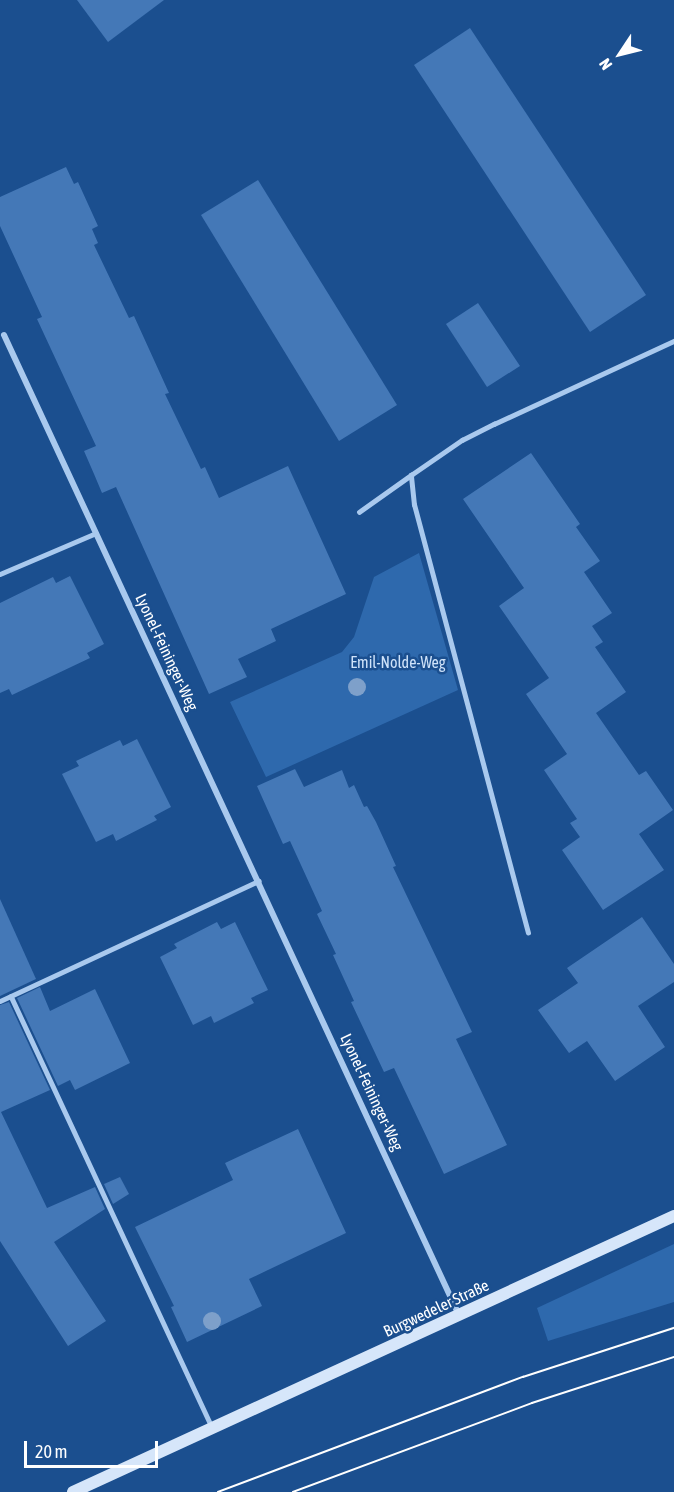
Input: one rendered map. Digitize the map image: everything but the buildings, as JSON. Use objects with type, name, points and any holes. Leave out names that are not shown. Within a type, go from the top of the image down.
[{"type":"main road","name":"Burgwedeler Straße","points":[[73,1492],[674,1216]]},
{"type":"street","name":"Lyonel-Feininger-Weg","points":[[2,336],[259,881],[459,1316]]},
{"type":"lane","points":[[359,512],[411,475],[484,429],[674,341]]},
{"type":"lane","points":[[411,475],[414,505],[528,933]]},
{"type":"lane","points":[[0,574],[96,533]]},
{"type":"lane","points":[[0,1001],[259,881]]},
{"type":"lane","points":[[11,996],[212,1427]]},
{"type":"green space","name":"Emil-Nolde-Weg","points":[[419,553],[458,690],[266,777],[230,702],[342,652],[354,637],[374,577]]},
{"type":"green space","points":[[674,1244],[674,1302],[548,1341],[537,1308]]},
{"type":"tram line","points":[[218,1492],[523,1377],[674,1328]]},
{"type":"tram line","points":[[293,1492],[532,1403],[674,1357]]}]
